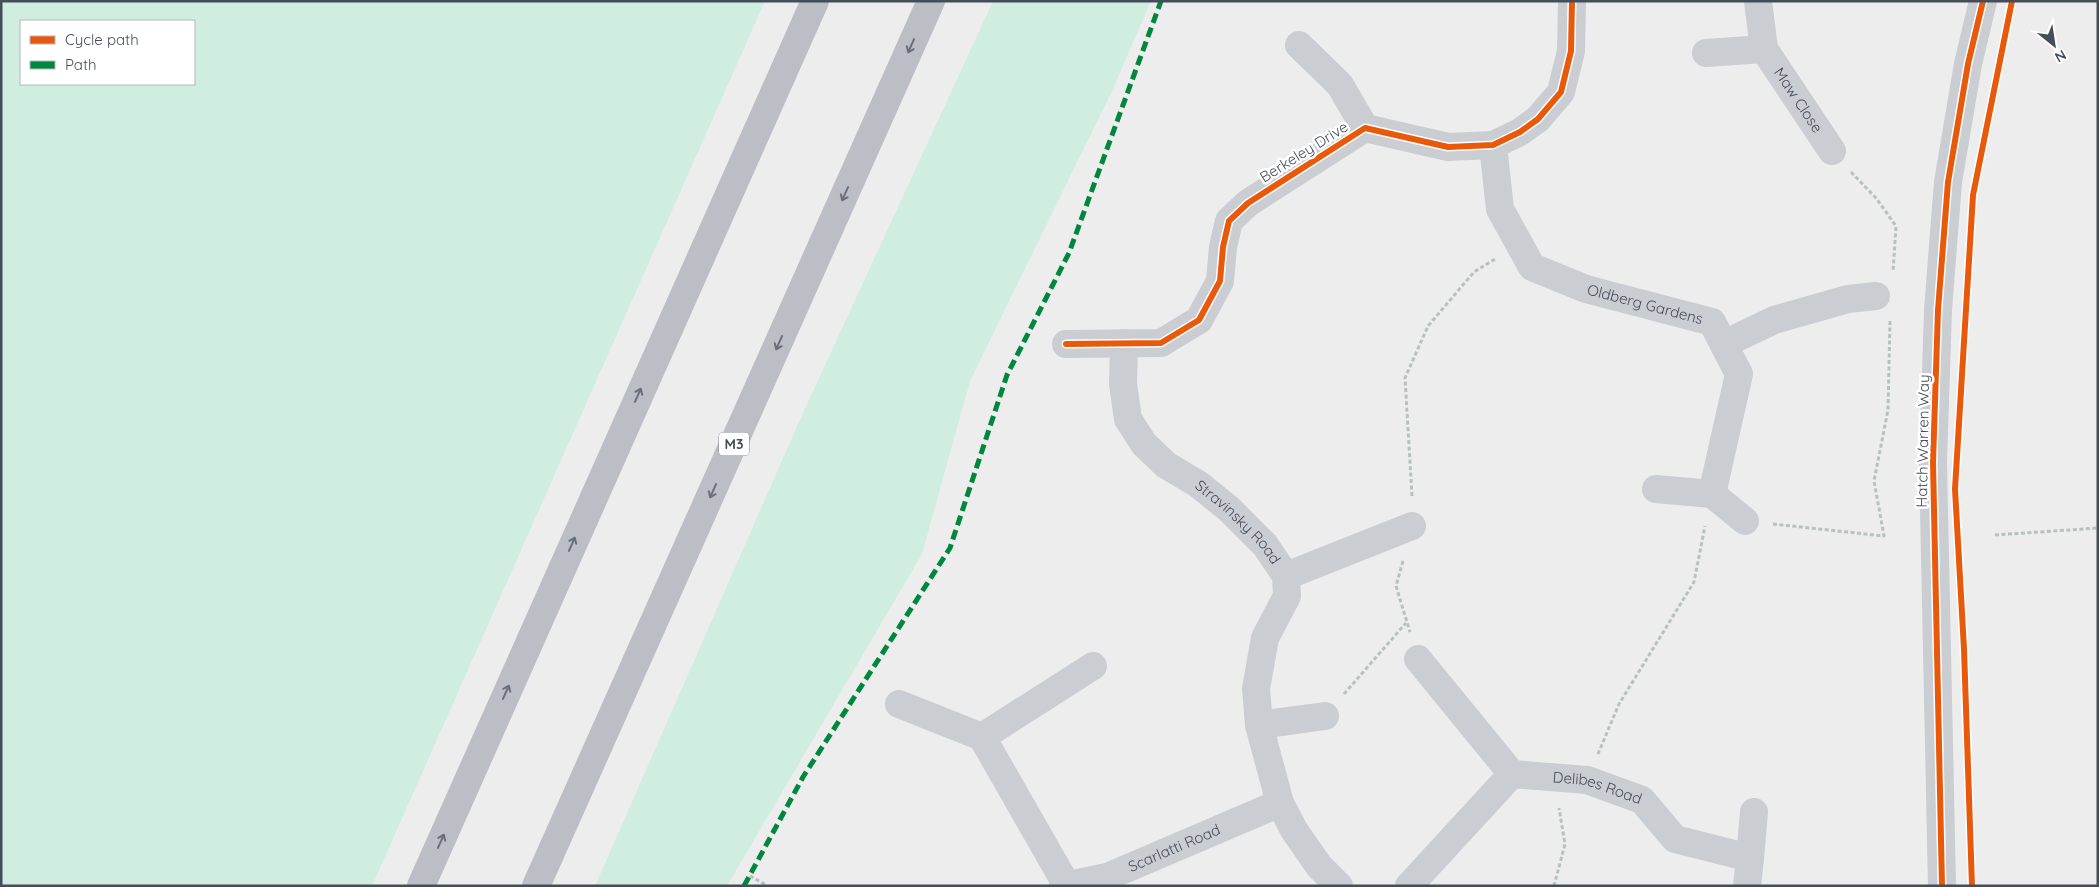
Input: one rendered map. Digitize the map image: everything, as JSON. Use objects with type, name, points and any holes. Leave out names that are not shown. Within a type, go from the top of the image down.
[{"type":"highway","points":[[421,886],[814,1]]},
{"type":"highway","name":"M3","points":[[536,886],[931,1]]},
{"type":"street","name":"Berkeley Drive","points":[[1066,344],[1161,343],[1199,320],[1220,281],[1223,247],[1229,221],[1255,198],[1365,128],[1448,147],[1492,145],[1520,132],[1538,119],[1560,92],[1571,51],[1572,1]]},
{"type":"street","name":"Maw Close","points":[[1758,1],[1764,49],[1832,151]]},
{"type":"street","name":"Hatch Warren Way","points":[[1942,886],[1933,462],[1938,310],[1948,182],[1968,64],[1983,1]]},
{"type":"street","points":[[1299,45],[1340,85],[1365,128]]},
{"type":"street","points":[[1706,53],[1764,49]]},
{"type":"street","name":"Oldberg Gardens","points":[[1492,145],[1500,209],[1532,267],[1586,289],[1712,322],[1739,374],[1712,494]]},
{"type":"street","points":[[1724,344],[1774,320],[1848,299],[1883,304]]},
{"type":"street","name":"Stravinsky Road","points":[[1124,343],[1123,384],[1128,419],[1144,444],[1166,465],[1198,484],[1229,509],[1265,545],[1286,576],[1286,596],[1265,638],[1256,690],[1259,725],[1280,803],[1294,830],[1319,866],[1339,886]]},
{"type":"street","points":[[1656,489],[1712,494],[1745,521]]},
{"type":"street","points":[[1286,576],[1412,526]]},
{"type":"street","points":[[1409,886],[1512,774],[1418,659]]},
{"type":"street","points":[[899,704],[982,737],[1093,666]]},
{"type":"street","points":[[1259,725],[1325,716]]},
{"type":"street","name":"Scarlatti Road","points":[[982,737],[1064,885],[1107,877],[1280,803]]},
{"type":"street","name":"Delibes Road","points":[[1512,774],[1553,775],[1587,780],[1642,800],[1675,839],[1750,858]]},
{"type":"street","points":[[1747,886],[1754,812]]},
{"type":"path","points":[[1832,151],[1876,198],[1896,226],[1892,274]]},
{"type":"path","points":[[1418,659],[1396,586],[1412,526],[1406,378],[1428,326],[1474,272],[1519,244]]},
{"type":"path","points":[[1745,521],[1884,536],[1874,481],[1888,410],[1883,304]]},
{"type":"path","points":[[1587,780],[1619,704],[1694,582],[1712,494]]},
{"type":"path","points":[[1995,535],[2098,528]]},
{"type":"path","points":[[1325,716],[1407,622]]},
{"type":"path","points":[[1553,775],[1565,844],[1554,886]]},
{"type":"path","points":[[750,876],[768,886]]},
{"type":"green space","points":[[1,1],[765,1],[372,886],[1,886]]},
{"type":"green space","points":[[993,1],[1151,1],[1112,91],[970,381],[922,554],[727,886],[595,886],[802,415]]},
{"type":"marked path","points":[[744,886],[803,777],[950,548],[1007,375],[1069,253],[1161,1]]},
{"type":"cycle path","points":[[1066,344],[1161,343],[1199,320],[1220,281],[1223,247],[1229,221],[1248,203],[1365,128],[1448,147],[1493,145],[1520,132],[1538,119],[1561,92],[1571,51],[1572,1]]},
{"type":"cycle path","points":[[1942,886],[1933,462],[1938,310],[1948,182],[1968,64],[1983,1]]},
{"type":"cycle path","points":[[1972,886],[1964,649],[1955,489],[1973,195],[2012,1]]}]
